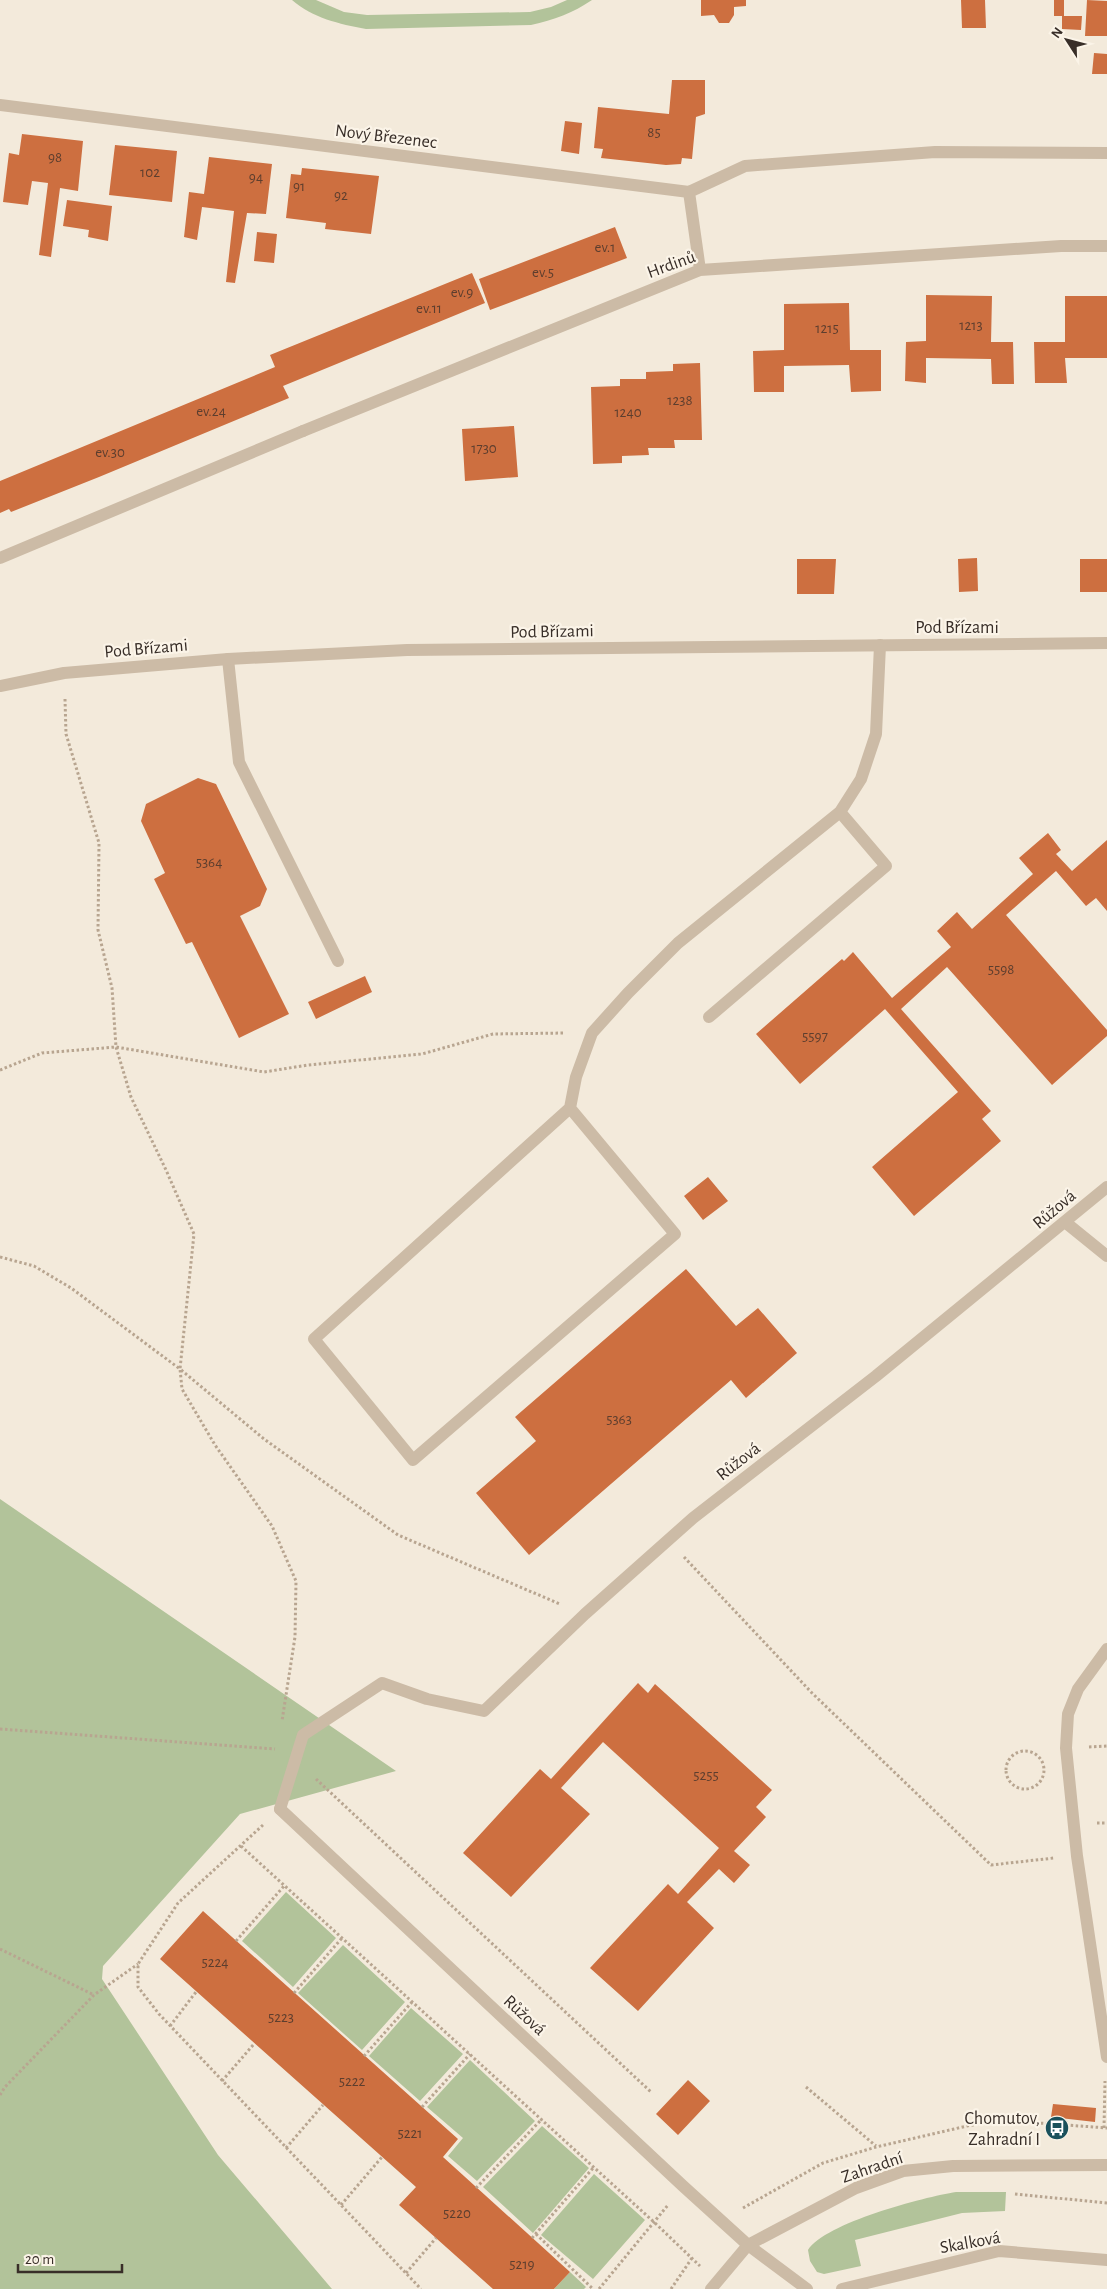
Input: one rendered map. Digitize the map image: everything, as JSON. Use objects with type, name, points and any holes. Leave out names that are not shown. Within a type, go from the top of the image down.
[{"type":"street","name":"Nový Březenec","points":[[0,105],[688,192]]},
{"type":"street","points":[[700,270],[688,192],[745,166],[935,152],[1107,154]]},
{"type":"street","name":"Hrdinů","points":[[0,558],[700,270],[1062,246],[1107,246]]},
{"type":"street","name":"Pod Břízami","points":[[0,686],[64,673],[228,659],[407,650],[1107,644]]},
{"type":"street","points":[[570,1108],[675,1234],[413,1460],[314,1339],[570,1108],[576,1077],[592,1033],[628,993],[678,943],[840,812],[861,779],[876,734],[880,645]]},
{"type":"street","points":[[228,659],[239,762],[338,961]]},
{"type":"street","points":[[709,1017],[886,866],[840,812]]},
{"type":"street","name":"Růžová","points":[[295,1760],[303,1734],[382,1683],[427,1699],[484,1711],[585,1614],[693,1518],[876,1376],[1107,1187]]},
{"type":"street","points":[[1066,1222],[1107,1256]]},
{"type":"street","points":[[1106,2056],[1077,1856],[1066,1748],[1068,1714],[1078,1689],[1107,1649]]},
{"type":"street","points":[[280,1809],[295,1760]]},
{"type":"street","name":"Růžová","points":[[280,1809],[683,2186],[748,2244]]},
{"type":"street","name":"Zahradní","points":[[714,2285],[748,2244],[856,2188],[903,2172],[953,2166],[1107,2165]]},
{"type":"street","points":[[748,2244],[807,2289]]},
{"type":"street","name":"Skalková","points":[[842,2289],[999,2251],[1107,2260]]},
{"type":"path","points":[[64,673],[66,734],[100,843],[98,930],[112,988],[116,1048],[131,1097],[194,1234],[180,1369],[182,1388],[215,1445],[272,1526],[296,1582],[295,1637],[281,1730]]},
{"type":"path","points":[[0,1070],[42,1053],[116,1048],[264,1072],[308,1065],[422,1054],[493,1034],[592,1033]]},
{"type":"path","points":[[0,1257],[34,1266],[70,1288],[180,1369],[264,1439],[398,1535],[585,1614]]},
{"type":"path","points":[[669,1541],[812,1693],[991,1865],[1077,1856]]},
{"type":"path","points":[[0,1730],[278,1749]]},
{"type":"path","points":[[1021,1751],[1034,1752],[1043,1762],[1044,1774],[1042,1780],[1032,1788],[1020,1789],[1015,1786],[1010,1782],[1006,1771],[1010,1758],[1021,1751]]},
{"type":"path","points":[[295,1760],[651,2092]]},
{"type":"path","points":[[0,2095],[5,2087],[94,1995],[138,1964],[178,1903],[280,1809]]},
{"type":"path","points":[[241,1846],[655,2223],[692,2258],[714,2285]]},
{"type":"path","points":[[236,1941],[284,1886]]},
{"type":"path","points":[[294,1993],[342,1938]]},
{"type":"path","points":[[0,1949],[94,1995]]},
{"type":"path","points":[[138,1964],[138,1987],[170,2026],[421,2289]]},
{"type":"path","points":[[170,2026],[196,1992]]},
{"type":"path","points":[[364,2056],[412,2002]]},
{"type":"path","points":[[222,2081],[254,2044]]},
{"type":"path","points":[[422,2107],[470,2054]]},
{"type":"path","points":[[998,2120],[1106,2128],[1106,2056]]},
{"type":"path","points":[[806,2087],[876,2146]]},
{"type":"path","points":[[286,2148],[323,2105]]},
{"type":"path","points":[[476,2188],[542,2120]]},
{"type":"path","points":[[341,2205],[382,2157]]},
{"type":"path","points":[[532,2238],[594,2167]]},
{"type":"path","points":[[599,2289],[655,2223],[683,2186]]},
{"type":"path","points":[[1015,2194],[1107,2203]]},
{"type":"path","points":[[536,2234],[593,2289]]},
{"type":"path","points":[[406,2273],[436,2238]]},
{"type":"path","points":[[671,2289],[692,2258]]},
{"type":"green space","points":[[292,0],[316,0],[344,12],[367,15],[530,12],[551,7],[567,0],[592,0],[563,16],[531,25],[366,29],[318,16]]},
{"type":"green space","points":[[0,1499],[396,1771],[240,1814],[103,1966],[102,1979],[218,2155],[332,2289],[0,2289]]},
{"type":"green space","points":[[286,1892],[336,1938],[293,1987],[242,1941]]},
{"type":"green space","points":[[343,1945],[405,2002],[362,2050],[298,1993]]},
{"type":"green space","points":[[411,2008],[463,2054],[420,2101],[369,2056]]},
{"type":"green space","points":[[470,2060],[535,2121],[477,2181],[448,2156],[463,2138],[427,2107]]},
{"type":"green space","points":[[542,2126],[589,2168],[533,2233],[483,2187]]},
{"type":"green space","points":[[594,2174],[645,2220],[593,2279],[541,2235]]},
{"type":"green space","points":[[956,2192],[1006,2192],[1005,2211],[962,2213],[855,2240],[861,2266],[824,2274],[817,2272],[810,2261],[808,2250],[818,2240],[834,2230],[900,2205]]},
{"type":"green space","points":[[570,2272],[586,2287],[584,2289],[554,2289]]},
{"type":"building","points":[[701,0],[746,0],[746,6],[734,7],[734,15],[729,23],[719,23],[714,15],[701,16]]},
{"type":"building","points":[[961,0],[985,0],[986,28],[962,28]]},
{"type":"building","points":[[1054,0],[1064,0],[1064,16],[1054,16]]},
{"type":"building","points":[[1087,0],[1107,1],[1107,36],[1085,36]]},
{"type":"building","points":[[1062,16],[1082,16],[1081,30],[1062,29]]},
{"type":"building","points":[[1094,53],[1107,54],[1107,74],[1092,74]]},
{"type":"building","points":[[672,80],[705,80],[705,114],[696,117],[692,159],[682,158],[681,164],[666,165],[601,158],[603,149],[594,148],[598,107],[669,114]]},
{"type":"building","points":[[565,121],[582,123],[579,154],[561,151]]},
{"type":"building","points":[[22,134],[83,141],[78,191],[60,188],[51,257],[39,255],[48,183],[32,181],[28,205],[3,202],[9,153],[19,155]]},
{"type":"building","points":[[115,145],[177,151],[172,202],[109,195]]},
{"type":"building","points":[[209,157],[272,164],[266,214],[247,213],[235,283],[226,282],[234,211],[202,207],[197,240],[184,237],[189,192],[204,194]]},
{"type":"building","points":[[302,168],[379,176],[371,234],[325,229],[326,223],[286,218],[291,174],[301,175]]},
{"type":"building","points":[[67,200],[112,206],[108,241],[88,237],[89,230],[63,226]]},
{"type":"building","points":[[615,227],[627,258],[490,310],[479,279]]},
{"type":"building","points":[[257,232],[277,234],[274,263],[254,261]]},
{"type":"building","points":[[472,273],[485,303],[283,386],[289,398],[99,477],[11,512],[9,509],[0,513],[0,481],[275,367],[270,355]]},
{"type":"building","points":[[926,295],[992,296],[991,342],[1013,342],[1014,384],[992,384],[991,359],[926,358],[926,383],[905,381],[906,342],[926,341]]},
{"type":"building","points":[[1065,296],[1107,296],[1107,358],[1065,358],[1067,383],[1035,383],[1034,342],[1065,342]]},
{"type":"building","points":[[849,303],[850,350],[881,350],[881,391],[851,392],[849,365],[784,366],[784,392],[754,392],[753,351],[784,350],[784,304]]},
{"type":"building","points":[[700,363],[702,440],[674,440],[675,448],[648,448],[649,455],[622,456],[622,463],[593,464],[591,387],[620,386],[620,379],[646,379],[646,372],[673,371],[673,364]]},
{"type":"building","points":[[514,426],[518,477],[465,481],[462,429]]},
{"type":"building","points":[[977,558],[978,591],[959,592],[958,559]]},
{"type":"building","points":[[797,559],[836,559],[834,594],[797,594]]},
{"type":"building","points":[[1080,559],[1107,559],[1107,592],[1080,592]]},
{"type":"building","points":[[198,778],[216,784],[267,889],[260,906],[240,916],[289,1014],[239,1038],[192,942],[186,944],[154,879],[165,873],[141,821],[146,804]]},
{"type":"building","points":[[1048,833],[1061,850],[1056,854],[1072,871],[1107,840],[1107,911],[1096,898],[1086,906],[1056,871],[1006,915],[1107,1030],[1107,1036],[1052,1085],[947,967],[901,1009],[991,1111],[982,1119],[1001,1141],[914,1216],[872,1167],[958,1092],[885,1009],[800,1084],[756,1034],[842,959],[844,961],[853,952],[892,998],[951,947],[937,931],[957,912],[972,929],[1033,874],[1019,858]]},
{"type":"building","points":[[365,976],[372,992],[316,1019],[308,1002]]},
{"type":"building","points":[[708,1177],[728,1201],[703,1220],[684,1196]]},
{"type":"building","points":[[686,1269],[736,1326],[758,1308],[797,1353],[746,1398],[731,1380],[529,1555],[476,1493],[536,1441],[515,1417]]},
{"type":"building","points":[[638,1683],[648,1693],[655,1684],[772,1790],[756,1807],[766,1817],[734,1851],[750,1865],[734,1883],[719,1869],[687,1902],[714,1928],[638,2011],[590,1968],[668,1884],[678,1894],[719,1848],[603,1742],[561,1788],[590,1814],[511,1897],[463,1853],[540,1769],[551,1779]]},
{"type":"building","points":[[203,1911],[458,2139],[443,2157],[570,2272],[554,2289],[493,2289],[399,2205],[416,2187],[160,1959]]},
{"type":"building","points":[[688,2080],[710,2101],[678,2135],[656,2114]]},
{"type":"building","points":[[1053,2104],[1096,2108],[1095,2122],[1051,2117]]},
{"type":"place","name":"Chomutov, Zahradní I","points":[[1057,2128]]}]
